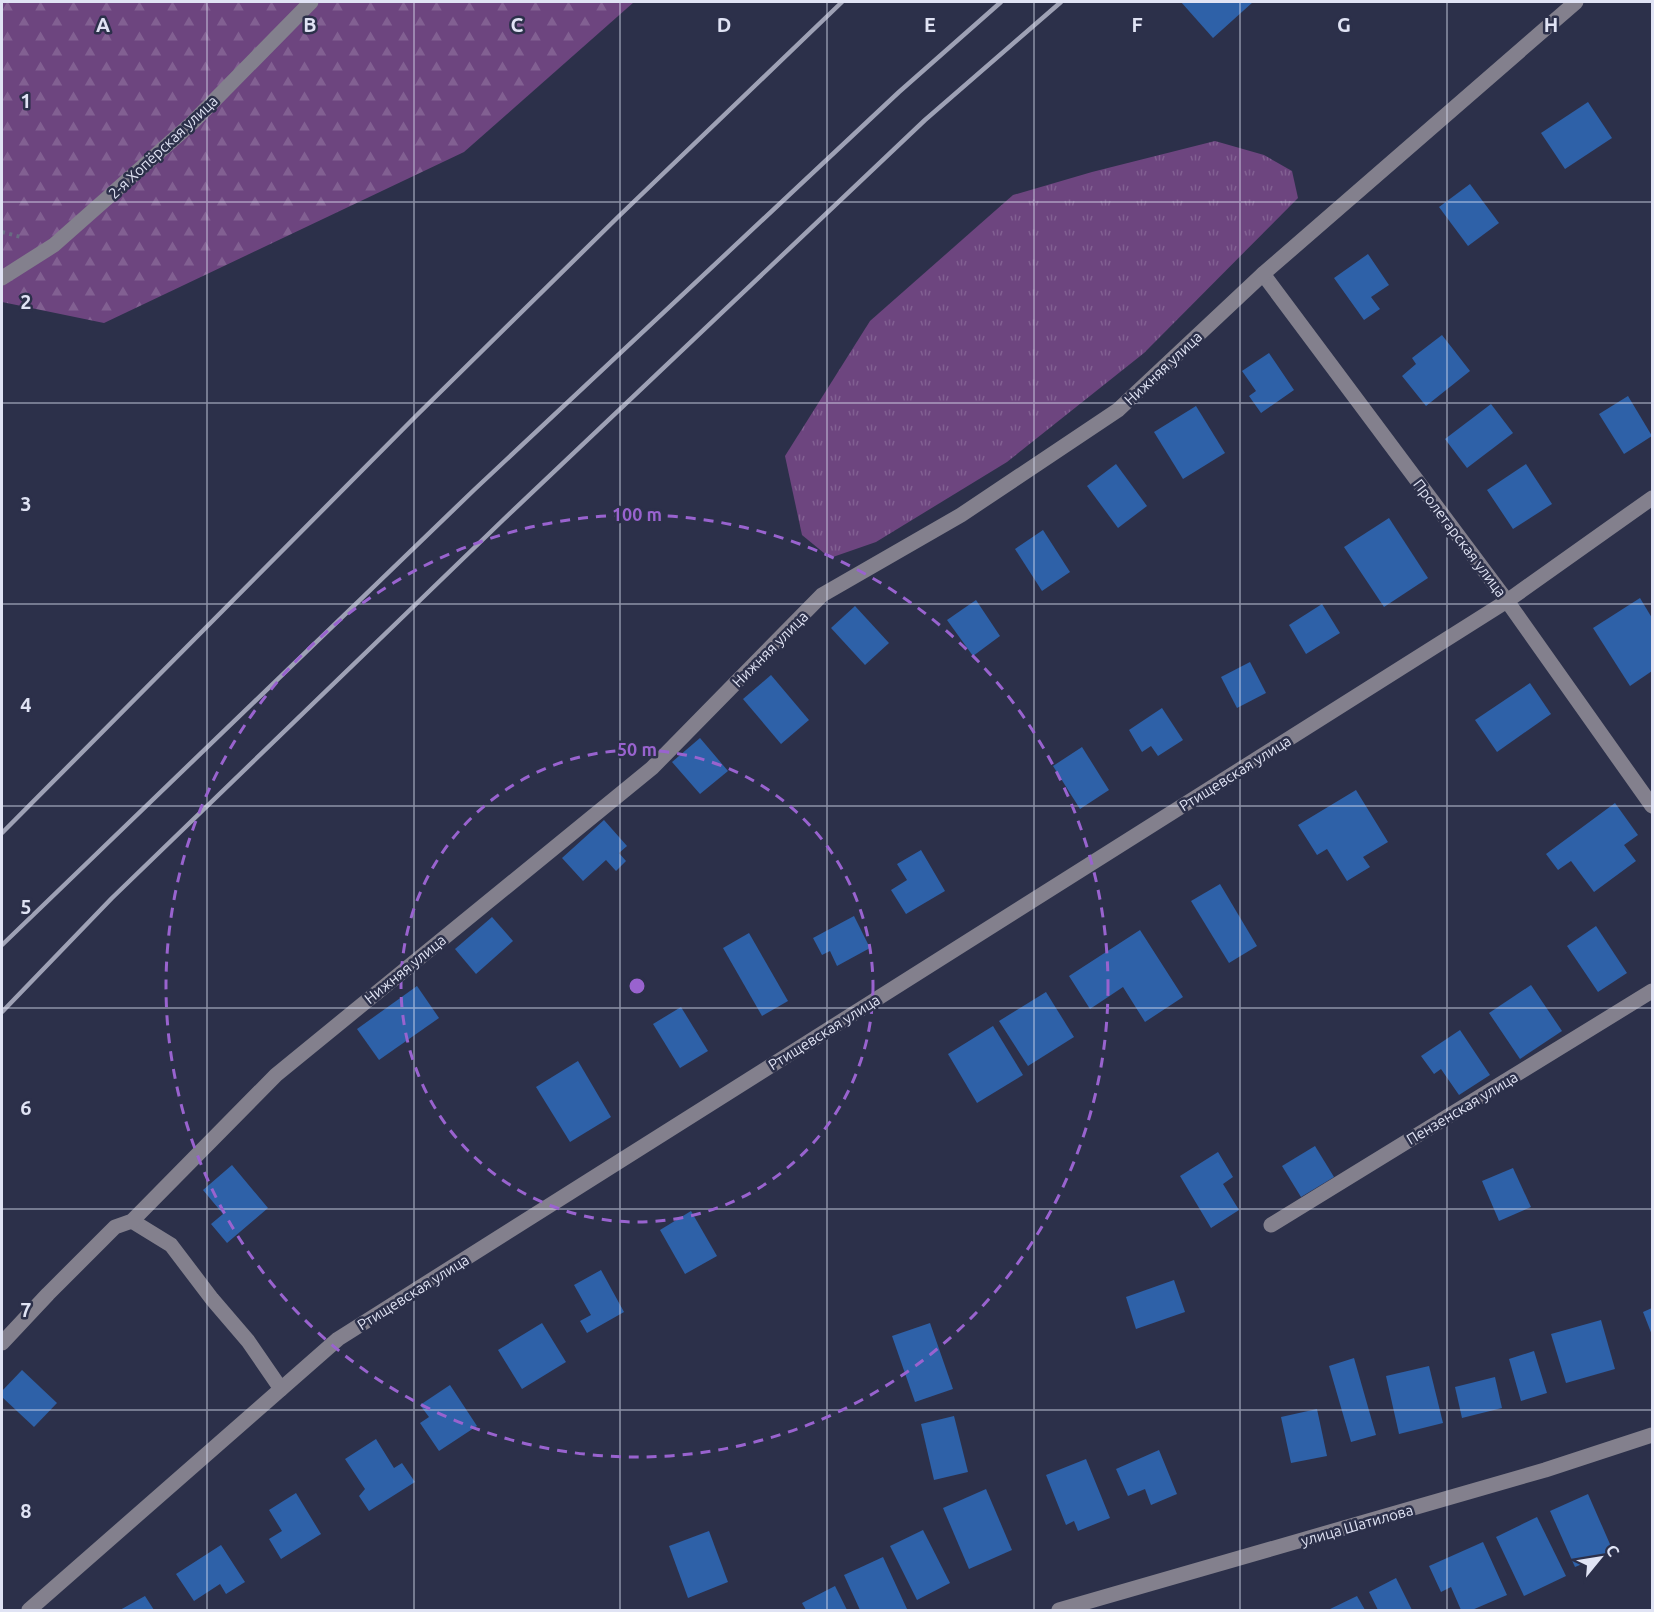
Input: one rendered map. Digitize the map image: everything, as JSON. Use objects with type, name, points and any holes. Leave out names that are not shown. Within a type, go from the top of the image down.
[{"type":"street","name":"2-я Хопёрская улица","points":[[2,278],[54,245],[192,123],[311,2]]},
{"type":"street","name":"Нижняя улица","points":[[2,1343],[115,1227],[132,1221],[276,1075],[652,768],[822,596],[961,515],[1118,410],[1263,274],[1576,2]]},
{"type":"street","name":"Пролетарская улица","points":[[1263,274],[1507,601],[1653,806]]},
{"type":"street","name":"Ртищевская улица","points":[[29,1611],[338,1339],[1507,601],[1653,498]]},
{"type":"street","name":"Пензенская улица","points":[[1271,1225],[1653,991]]},
{"type":"street","points":[[132,1221],[171,1245],[212,1299],[248,1341],[281,1389]]},
{"type":"street","name":"улица Шатилова","points":[[1059,1611],[1545,1470],[1653,1435]]},
{"type":"green space","points":[[2,2],[634,2],[464,152],[104,323],[2,302]]},
{"type":"green space","points":[[1215,141],[1264,155],[1292,171],[1298,198],[1144,353],[1007,462],[876,542],[830,558],[802,535],[785,456],[870,321],[1013,195],[1092,172]]},
{"type":"building","points":[[1181,2],[1253,2],[1213,38]]},
{"type":"building","points":[[1588,102],[1612,138],[1565,169],[1541,133]]},
{"type":"building","points":[[1470,184],[1499,223],[1468,246],[1439,207]]},
{"type":"building","points":[[1368,254],[1389,285],[1371,297],[1380,309],[1364,320],[1334,278]]},
{"type":"building","points":[[1442,335],[1470,371],[1426,406],[1402,376],[1416,364],[1412,358]]},
{"type":"building","points":[[1269,353],[1294,390],[1261,413],[1249,396],[1256,391],[1242,371]]},
{"type":"building","points":[[1628,396],[1652,436],[1624,454],[1599,414]]},
{"type":"building","points":[[1491,404],[1513,433],[1467,468],[1445,439]]},
{"type":"building","points":[[1196,406],[1225,453],[1183,479],[1154,432]]},
{"type":"building","points":[[1116,464],[1147,506],[1118,528],[1087,486]]},
{"type":"building","points":[[1526,464],[1552,504],[1513,529],[1487,490]]},
{"type":"building","points":[[1389,518],[1428,578],[1384,607],[1344,547]]},
{"type":"building","points":[[1043,530],[1070,572],[1042,591],[1015,549]]},
{"type":"building","points":[[1640,598],[1652,618],[1652,671],[1630,686],[1593,628]]},
{"type":"building","points":[[976,600],[1000,636],[973,656],[947,620]]},
{"type":"building","points":[[1322,604],[1340,633],[1306,654],[1289,625]]},
{"type":"building","points":[[855,606],[889,643],[865,665],[831,628]]},
{"type":"building","points":[[1250,662],[1266,693],[1237,708],[1221,677]]},
{"type":"building","points":[[771,675],[809,720],[781,744],[743,699]]},
{"type":"building","points":[[1530,683],[1551,714],[1497,752],[1475,720]]},
{"type":"building","points":[[1162,708],[1183,740],[1158,756],[1151,746],[1142,752],[1129,730]]},
{"type":"building","points":[[700,738],[728,771],[700,794],[672,762]]},
{"type":"building","points":[[1082,747],[1109,790],[1080,809],[1053,766]]},
{"type":"building","points":[[1356,790],[1388,842],[1363,857],[1370,867],[1347,881],[1327,849],[1317,855],[1298,825]]},
{"type":"building","points":[[1615,803],[1638,835],[1624,845],[1636,861],[1594,892],[1571,861],[1558,870],[1546,854]]},
{"type":"building","points":[[604,820],[627,846],[619,853],[626,861],[616,871],[606,860],[583,881],[562,858]]},
{"type":"building","points":[[921,850],[945,891],[906,914],[891,890],[907,880],[897,864]]},
{"type":"building","points":[[1220,884],[1257,946],[1229,963],[1191,901]]},
{"type":"building","points":[[854,916],[870,948],[837,966],[830,951],[822,955],[813,938]]},
{"type":"building","points":[[492,917],[513,941],[476,974],[455,949]]},
{"type":"building","points":[[1596,926],[1627,973],[1598,992],[1567,946]]},
{"type":"building","points":[[1140,930],[1183,997],[1145,1022],[1123,987],[1090,1009],[1069,976]]},
{"type":"building","points":[[749,933],[788,1001],[762,1016],[723,948]]},
{"type":"building","points":[[1531,985],[1562,1031],[1520,1059],[1489,1013]]},
{"type":"building","points":[[417,986],[439,1018],[379,1060],[357,1029]]},
{"type":"building","points":[[1046,992],[1074,1037],[1028,1066],[999,1021]]},
{"type":"building","points":[[681,1007],[708,1051],[680,1068],[653,1024]]},
{"type":"building","points":[[993,1026],[1023,1075],[977,1103],[948,1054]]},
{"type":"building","points":[[1460,1030],[1490,1075],[1459,1095],[1441,1069],[1434,1074],[1421,1056]]},
{"type":"building","points":[[578,1061],[611,1117],[570,1142],[536,1087]]},
{"type":"building","points":[[1315,1146],[1334,1177],[1301,1197],[1282,1166]]},
{"type":"building","points":[[1218,1152],[1233,1177],[1223,1184],[1239,1210],[1211,1228],[1180,1176]]},
{"type":"building","points":[[232,1165],[268,1208],[227,1243],[211,1224],[223,1214],[203,1190]]},
{"type":"building","points":[[1513,1168],[1531,1207],[1499,1221],[1482,1181]]},
{"type":"building","points":[[691,1211],[717,1256],[685,1274],[660,1230]]},
{"type":"building","points":[[601,1270],[624,1312],[587,1333],[580,1321],[591,1315],[574,1285]]},
{"type":"building","points":[[1174,1280],[1185,1312],[1136,1329],[1126,1297]]},
{"type":"building","points":[[1652,1308],[1652,1335],[1643,1312]]},
{"type":"building","points":[[1601,1320],[1615,1369],[1566,1383],[1551,1334]]},
{"type":"building","points":[[542,1323],[566,1362],[522,1389],[498,1350]]},
{"type":"building","points":[[930,1323],[953,1389],[915,1402],[892,1336]]},
{"type":"building","points":[[1534,1351],[1547,1393],[1521,1401],[1509,1359]]},
{"type":"building","points":[[1354,1358],[1376,1435],[1351,1442],[1329,1366]]},
{"type":"building","points":[[1429,1366],[1443,1423],[1399,1434],[1386,1376]]},
{"type":"building","points":[[22,1370],[57,1403],[34,1427],[2,1397],[2,1391]]},
{"type":"building","points":[[1495,1377],[1502,1408],[1462,1418],[1455,1387]]},
{"type":"building","points":[[450,1385],[477,1426],[439,1451],[420,1423],[429,1417],[420,1405]]},
{"type":"building","points":[[1317,1409],[1327,1456],[1291,1463],[1281,1417]]},
{"type":"building","points":[[954,1416],[968,1472],[934,1480],[921,1424]]},
{"type":"building","points":[[376,1439],[394,1468],[402,1463],[415,1482],[369,1511],[359,1496],[365,1489],[345,1459]]},
{"type":"building","points":[[1159,1450],[1177,1494],[1151,1505],[1145,1489],[1128,1496],[1116,1469]]},
{"type":"building","points":[[1086,1459],[1110,1518],[1078,1531],[1074,1521],[1066,1525],[1046,1475]]},
{"type":"building","points":[[986,1489],[1012,1550],[969,1569],[943,1508]]},
{"type":"building","points":[[296,1493],[321,1534],[281,1559],[269,1539],[282,1531],[269,1510]]},
{"type":"building","points":[[1588,1494],[1613,1551],[1575,1567],[1550,1511]]},
{"type":"building","points":[[1537,1517],[1566,1576],[1524,1596],[1496,1537]]},
{"type":"building","points":[[923,1530],[950,1583],[917,1600],[890,1546]]},
{"type":"building","points":[[709,1531],[728,1582],[688,1598],[669,1546]]},
{"type":"building","points":[[1483,1542],[1507,1595],[1472,1610],[1461,1610],[1451,1587],[1441,1592],[1429,1566]]},
{"type":"building","points":[[221,1545],[245,1582],[226,1594],[220,1584],[194,1601],[176,1574]]},
{"type":"building","points":[[883,1557],[907,1609],[860,1610],[844,1575]]},
{"type":"building","points":[[1396,1578],[1412,1610],[1378,1610],[1369,1592]]},
{"type":"building","points":[[835,1586],[847,1610],[806,1610],[802,1603]]},
{"type":"building","points":[[145,1596],[154,1610],[120,1610]]},
{"type":"building","points":[[1357,1596],[1365,1610],[1328,1610]]},
{"type":"railway","points":[[2,833],[417,415],[618,217],[842,2]]},
{"type":"railway","points":[[2,945],[474,490],[899,92],[1001,2]]},
{"type":"railway","points":[[2,1012],[112,898],[503,520],[925,120],[1061,2]]}]
